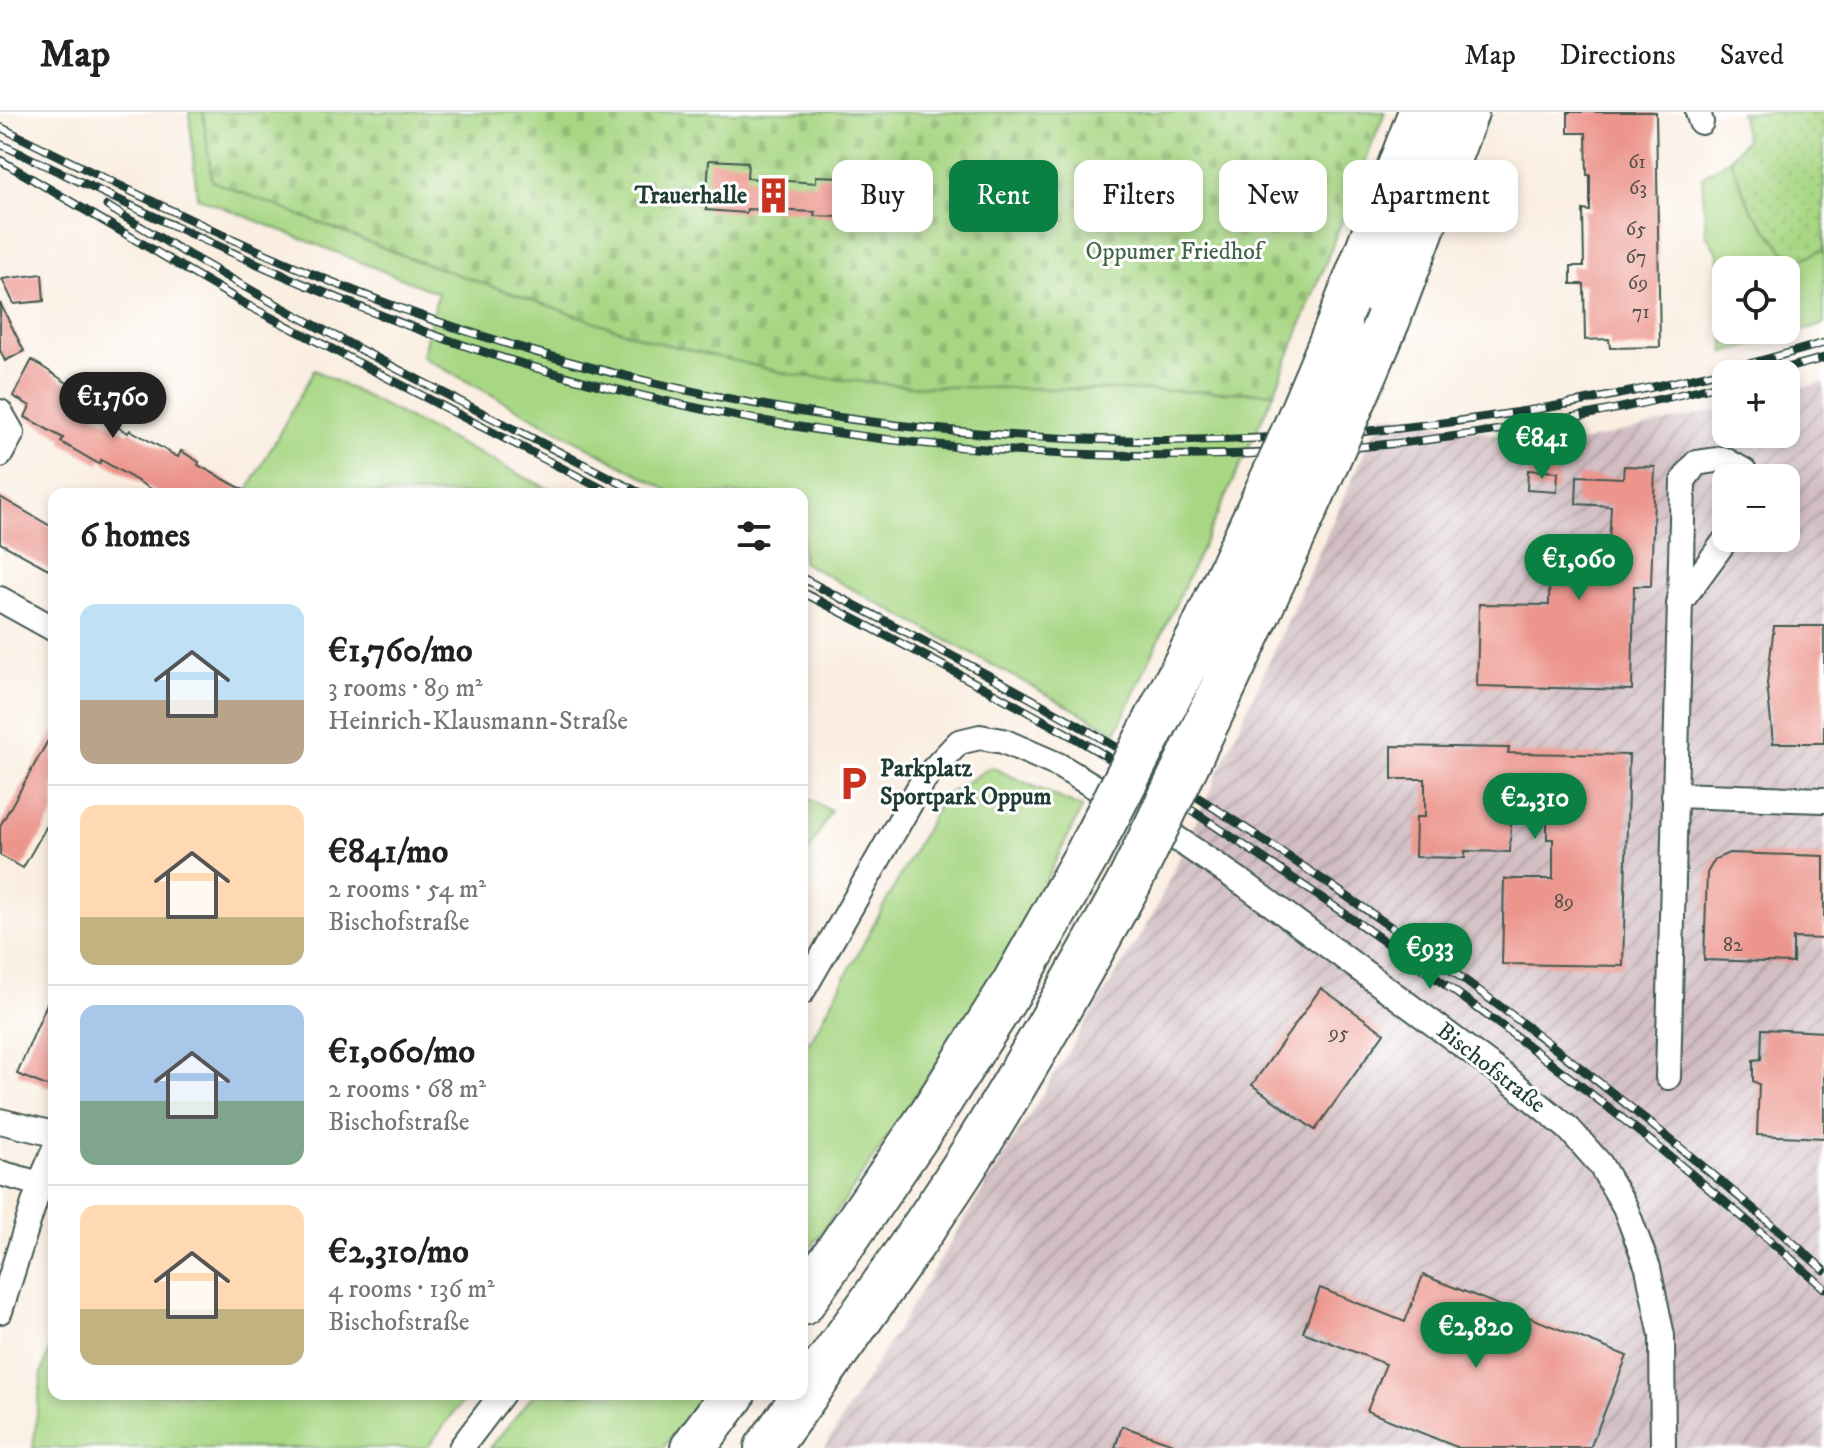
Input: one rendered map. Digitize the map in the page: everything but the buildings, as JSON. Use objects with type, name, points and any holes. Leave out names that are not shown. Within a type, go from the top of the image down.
[{"type":"highway","points":[[808,1294],[945,1093],[1015,982],[1087,855],[1201,634],[1283,457],[1339,324],[1421,112]]},
{"type":"highway","points":[[808,1391],[894,1272],[969,1158],[1058,1010],[1129,883],[1242,652],[1311,501],[1388,319],[1466,112]]},
{"type":"highway","points":[[795,1448],[884,1318],[894,1272]]},
{"type":"highway","points":[[693,1448],[729,1400]]},
{"type":"highway","points":[[767,1448],[802,1400]]},
{"type":"street","points":[[0,412],[12,433],[0,455]]},
{"type":"street","points":[[1668,1077],[1683,481],[1696,463],[1723,459],[1732,464]]},
{"type":"street","points":[[1679,604],[1717,552]]},
{"type":"street","points":[[0,599],[48,626]]},
{"type":"street","name":"Bischofstraße","points":[[808,982],[924,779],[959,742],[980,737],[1003,741],[1058,765],[1134,810],[1246,885],[1495,1069],[1569,1129],[1606,1175],[1625,1207],[1648,1268],[1662,1336],[1663,1448]]},
{"type":"street","points":[[1674,795],[1824,800]]},
{"type":"street","points":[[0,1121],[48,1133]]},
{"type":"street","points":[[0,1311],[48,1165]]},
{"type":"street","points":[[0,1173],[40,1184]]},
{"type":"street","points":[[461,1448],[497,1400]]},
{"type":"shaded area","points":[[1824,382],[1824,1448],[824,1448],[1154,913],[1382,414],[1564,446],[1712,411],[1712,448],[1800,448],[1800,388]]},
{"type":"green space","points":[[189,112],[203,112],[212,181],[415,260],[649,340],[793,375],[912,386],[1274,393],[1116,732],[808,565],[808,488],[664,488],[422,357],[438,293],[197,197]]},
{"type":"green space","name":"Oppumer Friedhof","points":[[203,112],[1385,112],[1366,160],[1343,160],[1343,218],[1274,393],[912,386],[793,375],[649,340],[415,260],[212,181]]},
{"type":"green space","points":[[1740,112],[1824,112],[1824,250],[1800,259],[1800,256],[1788,256],[1751,209],[1730,159],[1746,139]]},
{"type":"green space","points":[[1730,159],[1751,209],[1788,256],[1719,256],[1706,234],[1702,177]]},
{"type":"green space","points":[[1824,250],[1824,324],[1800,331],[1800,259]]},
{"type":"green space","points":[[1724,344],[1756,344],[1725,353]]},
{"type":"green space","points":[[314,370],[546,488],[249,488]]},
{"type":"green space","points":[[991,767],[1082,808],[1003,966],[808,1251],[808,1041],[943,797]]},
{"type":"green space","points":[[808,798],[831,811],[808,852]]},
{"type":"green space","points":[[48,1353],[48,1400],[463,1400],[427,1448],[33,1448],[42,1372]]},
{"type":"green space","points":[[529,1400],[699,1400],[663,1448],[490,1448]]},
{"type":"railway","points":[[0,127],[268,255],[433,320],[605,371],[778,408],[952,431],[1127,440],[1302,436],[1477,418],[1651,387],[1824,343]]},
{"type":"railway","points":[[0,144],[248,260],[374,313],[438,336],[503,358],[653,398],[804,428],[958,447],[1113,455],[1267,453],[1422,440],[1575,417],[1712,386]]},
{"type":"railway","points":[[0,160],[245,304],[600,488]]},
{"type":"railway","points":[[107,206],[304,319],[630,488]]},
{"type":"railway","points":[[1800,365],[1824,358]]},
{"type":"railway","points":[[808,581],[1001,682],[1098,737],[1277,849],[1439,961],[1597,1080],[1824,1270]]},
{"type":"railway","points":[[808,595],[1077,739],[1165,793],[1307,888],[1572,1079],[1700,1181],[1824,1288]]},
{"type":"place","name":"Trauerhalle","points":[[773,196]]},
{"type":"place","name":"Parkplatz Sportpark Oppum","points":[[854,783]]}]
